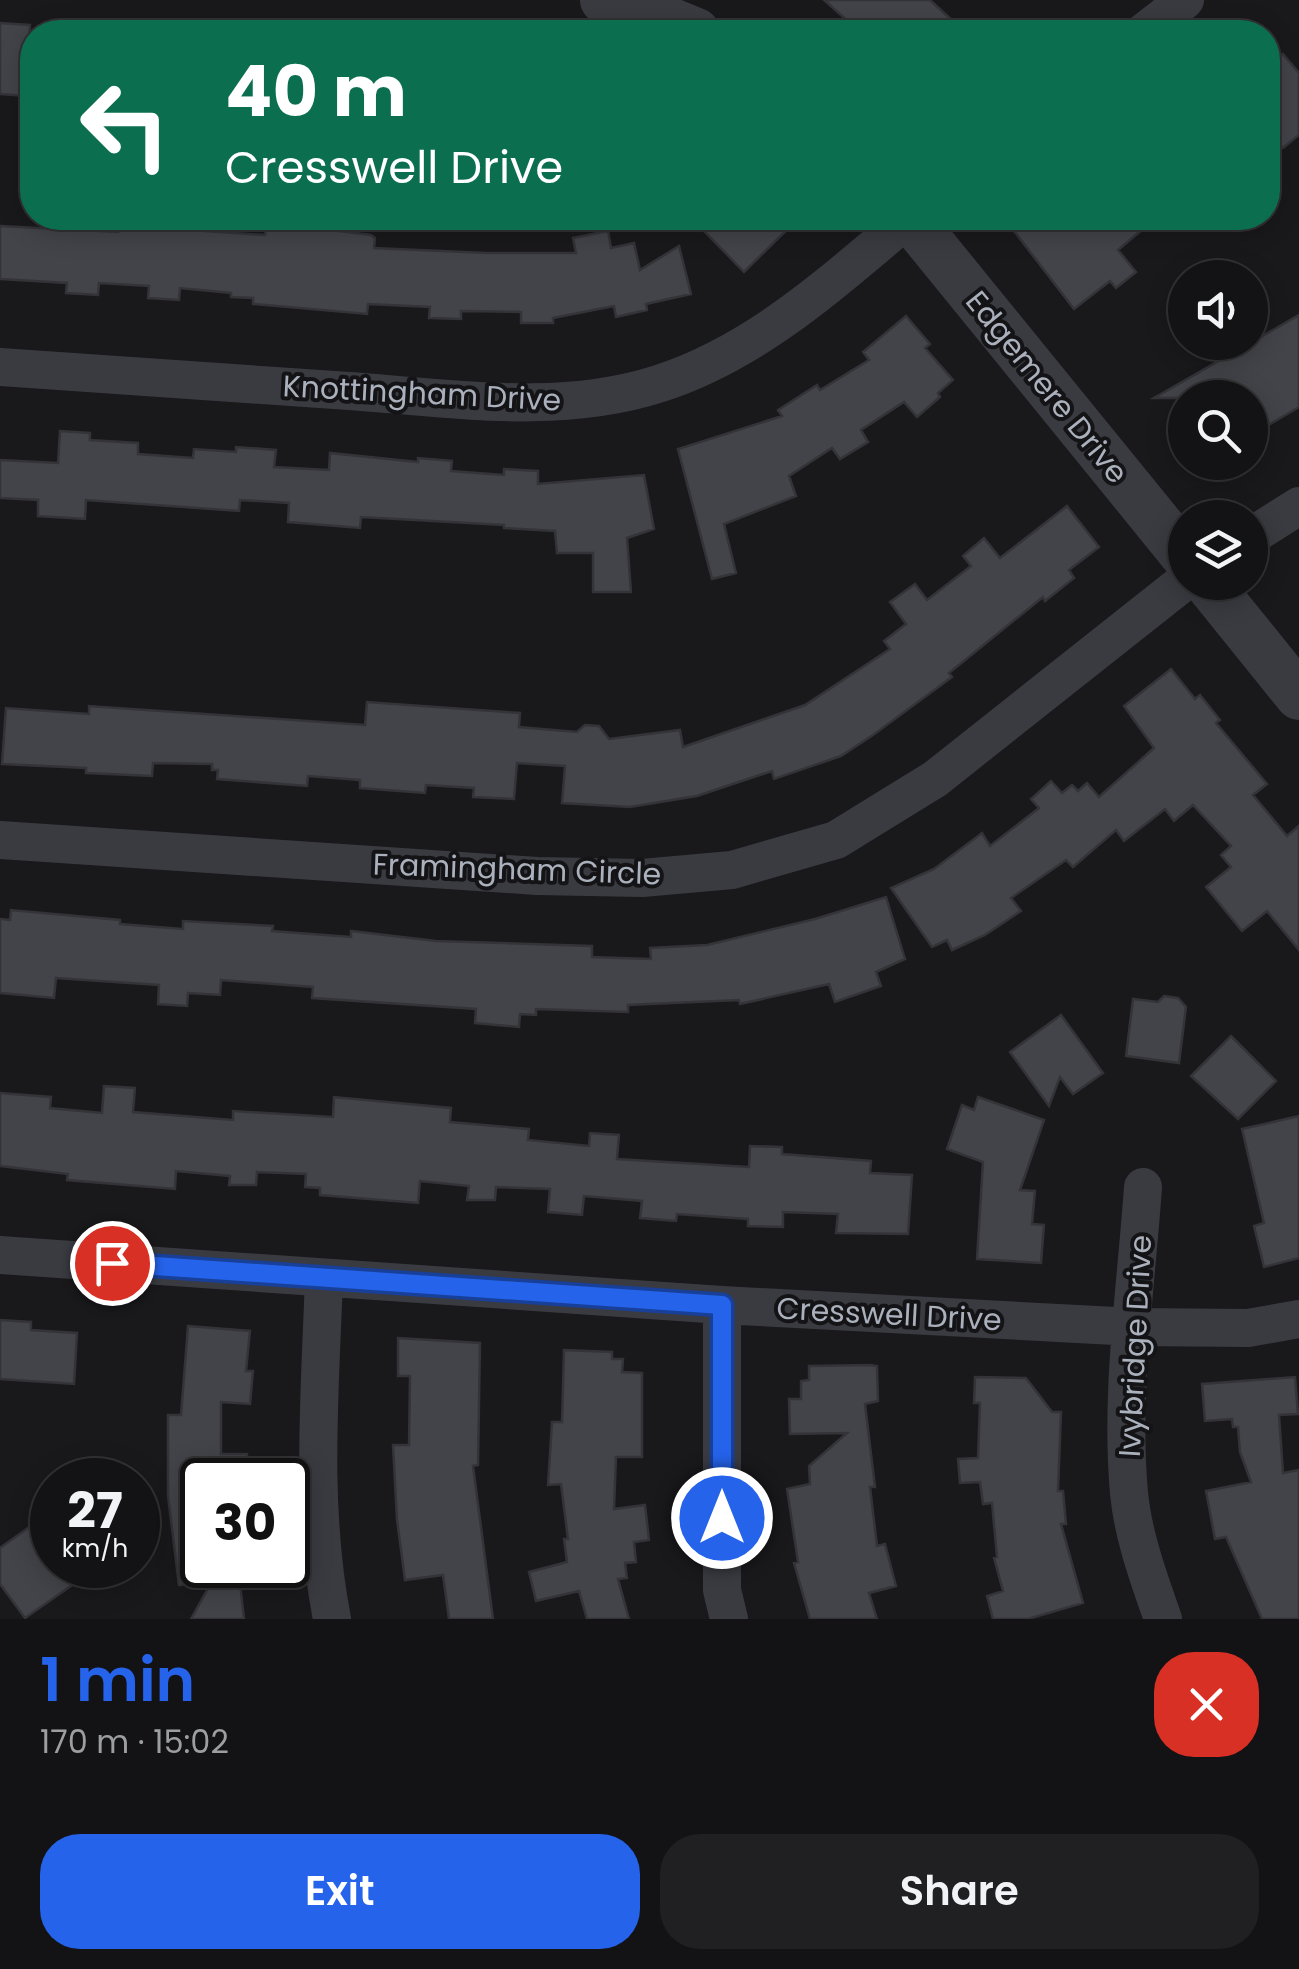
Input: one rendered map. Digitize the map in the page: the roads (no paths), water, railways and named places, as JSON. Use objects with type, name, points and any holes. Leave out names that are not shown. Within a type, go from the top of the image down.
[{"type":"street","points":[[604,0],[668,20]]},
{"type":"street","points":[[1159,20],[1185,0]]},
{"type":"street","name":"Knottingham Drive","points":[[0,367],[502,402],[586,401],[659,384],[719,357],[789,318],[895,230]]},
{"type":"street","name":"Edgemere Drive","points":[[920,230],[1168,535]]},
{"type":"street","points":[[1268,526],[1299,506]]},
{"type":"street","name":"Framingham Circle","points":[[0,840],[537,876],[642,878],[732,870],[836,840],[935,779],[1168,594]]},
{"type":"street","points":[[1221,600],[1299,696]]},
{"type":"street","name":"Ivybridge Drive","points":[[1144,1187],[1126,1426],[1129,1497],[1145,1568],[1163,1619]]},
{"type":"street","name":"Cresswell Drive","points":[[0,1255],[722,1305],[1134,1327],[1248,1328],[1299,1319]]},
{"type":"street","points":[[324,1278],[317,1468],[322,1569],[332,1619]]},
{"type":"street","points":[[722,1305],[722,1590],[729,1619]]}]
